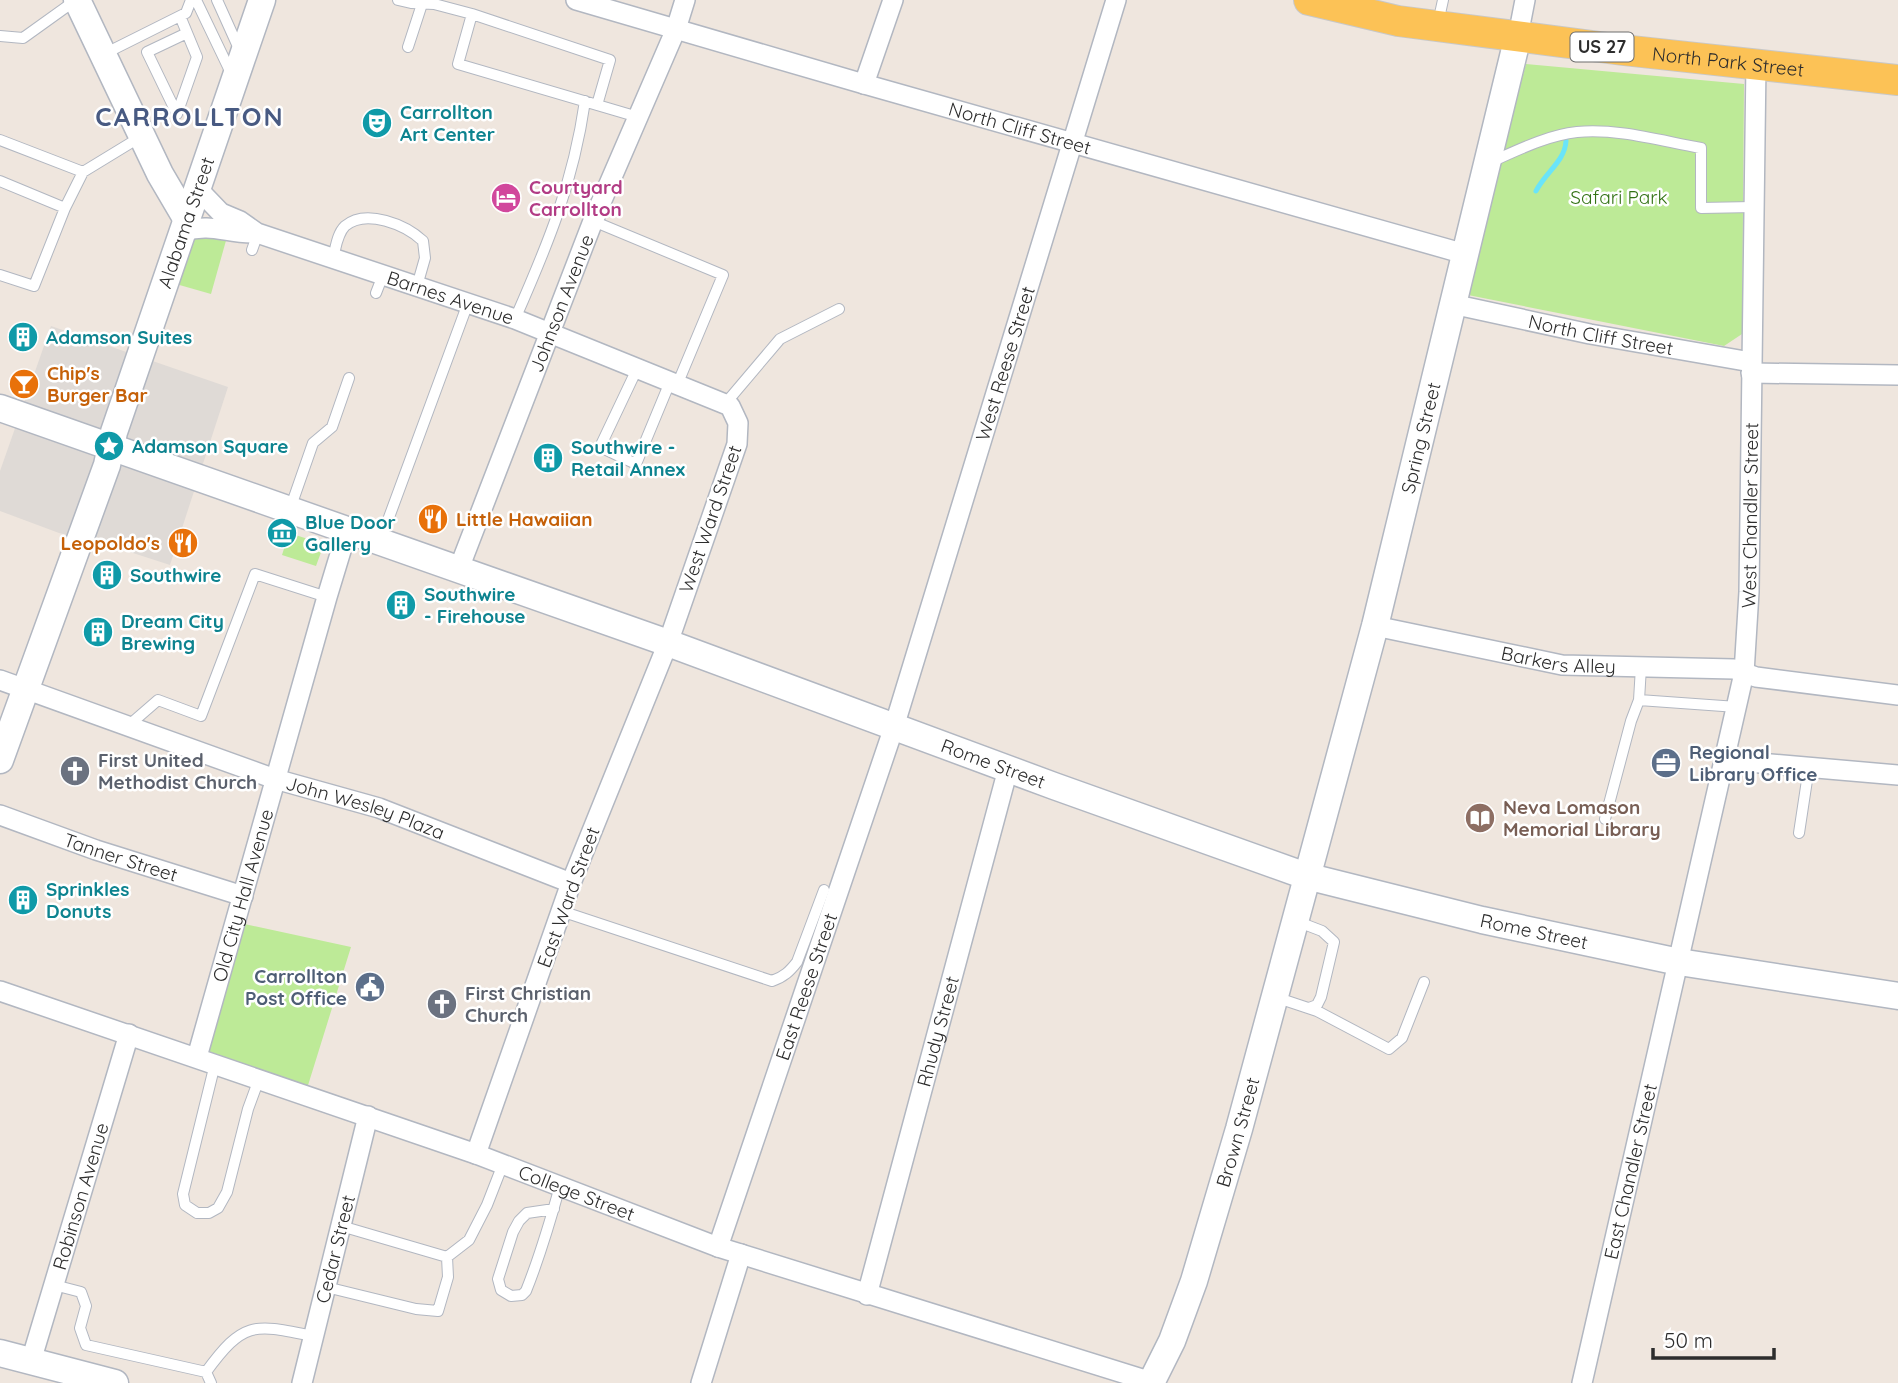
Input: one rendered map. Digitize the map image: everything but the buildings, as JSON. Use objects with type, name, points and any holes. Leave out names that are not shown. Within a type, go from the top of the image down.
[{"type":"main road","name":"North Park Street","points":[[1309,0],[1398,21],[1440,13],[1518,36],[1898,80]]},
{"type":"street","points":[[77,0],[185,226],[208,226],[256,239]]},
{"type":"street","name":"Alabama Street","points":[[0,760],[107,465],[131,382],[262,0]]},
{"type":"street","name":"North Cliff Street","points":[[576,0],[1465,254]]},
{"type":"street","name":"Johnson Avenue","points":[[458,571],[593,221],[676,29],[685,0]]},
{"type":"street","points":[[864,84],[893,0]]},
{"type":"street","name":"West Reese Street","points":[[894,727],[1116,0]]},
{"type":"street","name":"Spring Street","points":[[1306,876],[1375,626],[1452,304],[1489,163],[1525,0]]},
{"type":"street","name":"West Chandler Street","points":[[1679,962],[1744,673],[1749,592],[1756,64]]},
{"type":"street","points":[[146,143],[165,163],[178,168],[189,168],[207,161]]},
{"type":"street","points":[[197,188],[221,213],[240,221],[256,239]]},
{"type":"street","name":"Barnes Avenue","points":[[256,239],[333,258],[379,284],[417,286],[468,303],[639,369]]},
{"type":"street","name":"North Cliff Street","points":[[1452,304],[1751,367],[1898,375]]},
{"type":"street","points":[[639,369],[724,404]]},
{"type":"street","name":"West Ward Street","points":[[667,643],[737,444],[738,423],[730,406],[724,404]]},
{"type":"street","name":"Rome Street","points":[[0,408],[667,643],[1306,876],[1482,920],[1679,962],[1898,996]]},
{"type":"street","name":"Old City Hall Avenue","points":[[207,1060],[243,896],[347,530]]},
{"type":"street","name":"Barkers Alley","points":[[1375,626],[1562,665],[1734,670],[1837,688],[1898,695]]},
{"type":"street","name":"East Ward Street","points":[[476,1154],[571,883],[667,643]]},
{"type":"street","name":"John Wesley Plaza","points":[[0,680],[275,779],[379,808],[571,883]]},
{"type":"street","name":"East Reese Street","points":[[718,1247],[894,727]]},
{"type":"street","points":[[1725,760],[1898,775]]},
{"type":"street","name":"Rhudy Street","points":[[867,1295],[1008,769]]},
{"type":"street","name":"Tanner Street","points":[[0,815],[96,850],[243,896]]},
{"type":"street","name":"Brown Street","points":[[1152,1383],[1172,1340],[1194,1281],[1275,997],[1306,876]]},
{"type":"street","name":"East Chandler Street","points":[[1582,1383],[1679,962]]},
{"type":"street","name":"College Street","points":[[0,991],[476,1154],[718,1247],[1152,1383]]},
{"type":"street","name":"Robinson Avenue","points":[[31,1361],[130,1034]]},
{"type":"street","name":"Cedar Street","points":[[302,1383],[368,1116]]},
{"type":"street","points":[[701,1383],[741,1254]]},
{"type":"street","points":[[0,1353],[79,1378],[115,1383]]},
{"type":"lane","points":[[0,36],[23,38],[77,0]]},
{"type":"lane","points":[[103,55],[186,13],[193,0],[239,68]]},
{"type":"lane","points":[[398,0],[434,4],[472,14],[610,60],[597,105]]},
{"type":"lane","points":[[408,47],[422,2]]},
{"type":"lane","points":[[218,3],[239,68]]},
{"type":"lane","points":[[472,14],[458,64],[638,117]]},
{"type":"lane","points":[[180,16],[197,57],[177,114],[146,52],[187,33]]},
{"type":"lane","points":[[515,319],[564,199],[575,162],[585,101]]},
{"type":"lane","points":[[1489,163],[1559,136],[1578,132],[1623,134],[1701,149],[1701,208],[1753,207]]},
{"type":"lane","points":[[0,140],[83,172]]},
{"type":"lane","points":[[0,275],[34,286],[65,208],[83,172],[146,143]]},
{"type":"lane","points":[[0,181],[65,208]]},
{"type":"lane","points":[[333,258],[339,234],[347,225],[360,219],[377,220],[412,230],[423,240],[425,257],[417,286]]},
{"type":"lane","points":[[593,221],[723,275],[636,464],[600,447],[639,369]]},
{"type":"lane","points":[[380,543],[468,303]]},
{"type":"lane","points":[[724,404],[780,339],[839,309]]},
{"type":"lane","points":[[289,510],[313,443],[332,427],[349,378]]},
{"type":"lane","points":[[128,726],[158,699],[201,716],[255,574],[327,597]]},
{"type":"lane","points":[[1605,819],[1630,722],[1639,700],[1641,667]]},
{"type":"lane","points":[[1639,700],[1737,708]]},
{"type":"lane","points":[[1799,833],[1808,767]]},
{"type":"lane","points":[[561,911],[772,981],[790,971],[797,961],[824,890]]},
{"type":"lane","points":[[1294,920],[1322,931],[1334,942],[1321,997],[1317,1004],[1309,1008]]},
{"type":"lane","points":[[1275,997],[1309,1008],[1390,1049],[1402,1038],[1424,982]]},
{"type":"lane","points":[[207,1060],[183,1195],[185,1205],[197,1213],[209,1213],[218,1208],[227,1192],[248,1109],[259,1079]]},
{"type":"lane","points":[[447,1257],[469,1240],[487,1205],[503,1164]]},
{"type":"lane","points":[[554,1209],[527,1213],[513,1232],[498,1279],[501,1290],[511,1296],[522,1295],[526,1291],[543,1248],[554,1209],[560,1186]]},
{"type":"lane","points":[[341,1226],[447,1257]]},
{"type":"lane","points":[[326,1287],[416,1309],[438,1311],[448,1277],[447,1257]]},
{"type":"lane","points":[[54,1285],[81,1292],[86,1306],[80,1328],[86,1345],[206,1372]]},
{"type":"lane","points":[[206,1372],[223,1350],[247,1329],[272,1328],[313,1336]]},
{"type":"lane","points":[[206,1372],[211,1383]]},
{"type":"green space","name":"Safari Park","points":[[1526,64],[1744,84],[1742,334],[1724,346],[1468,295],[1465,288]]},
{"type":"green space","points":[[195,237],[227,237],[211,294],[176,284]]},
{"type":"green space","points":[[289,533],[324,544],[316,566],[282,555]]},
{"type":"green space","points":[[235,922],[351,947],[305,1095],[198,1057]]},
{"type":"shaded area","name":"Adamson Square","points":[[51,326],[228,387],[170,565],[99,542],[59,533],[0,511],[0,471]]},
{"type":"waterway","points":[[1536,191],[1562,155],[1566,141]]},
{"type":"place","name":"Carrollton Art Center","points":[[377,123]]},
{"type":"place","name":"Courtyard Carrollton","points":[[506,198]]},
{"type":"place","name":"Adamson Suites","points":[[23,337]]},
{"type":"place","name":"Chip's Burger Bar","points":[[24,384]]},
{"type":"place","name":"Adamson Square","points":[[109,446]]},
{"type":"place","name":"Southwire - Retail Annex","points":[[548,458]]},
{"type":"place","name":"Little Hawaiian","points":[[433,519]]},
{"type":"place","name":"Blue Door Gallery","points":[[282,533]]},
{"type":"place","name":"Leopoldo's","points":[[183,543]]},
{"type":"place","name":"Southwire","points":[[107,575]]},
{"type":"place","name":"Southwire - Firehouse","points":[[401,605]]},
{"type":"place","name":"Dream City Brewing","points":[[98,632]]},
{"type":"place","name":"Regional Library Office","points":[[1666,763]]},
{"type":"place","name":"First United Methodist Church","points":[[75,771]]},
{"type":"place","name":"Neva Lomason Memorial Library","points":[[1480,818]]},
{"type":"place","name":"Sprinkles Donuts","points":[[23,900]]},
{"type":"place","name":"Carrollton Post Office","points":[[370,987]]},
{"type":"place","name":"First Christian Church","points":[[442,1004]]},
{"type":"district","name":"CARROLLTON","points":[[190,117]]}]
